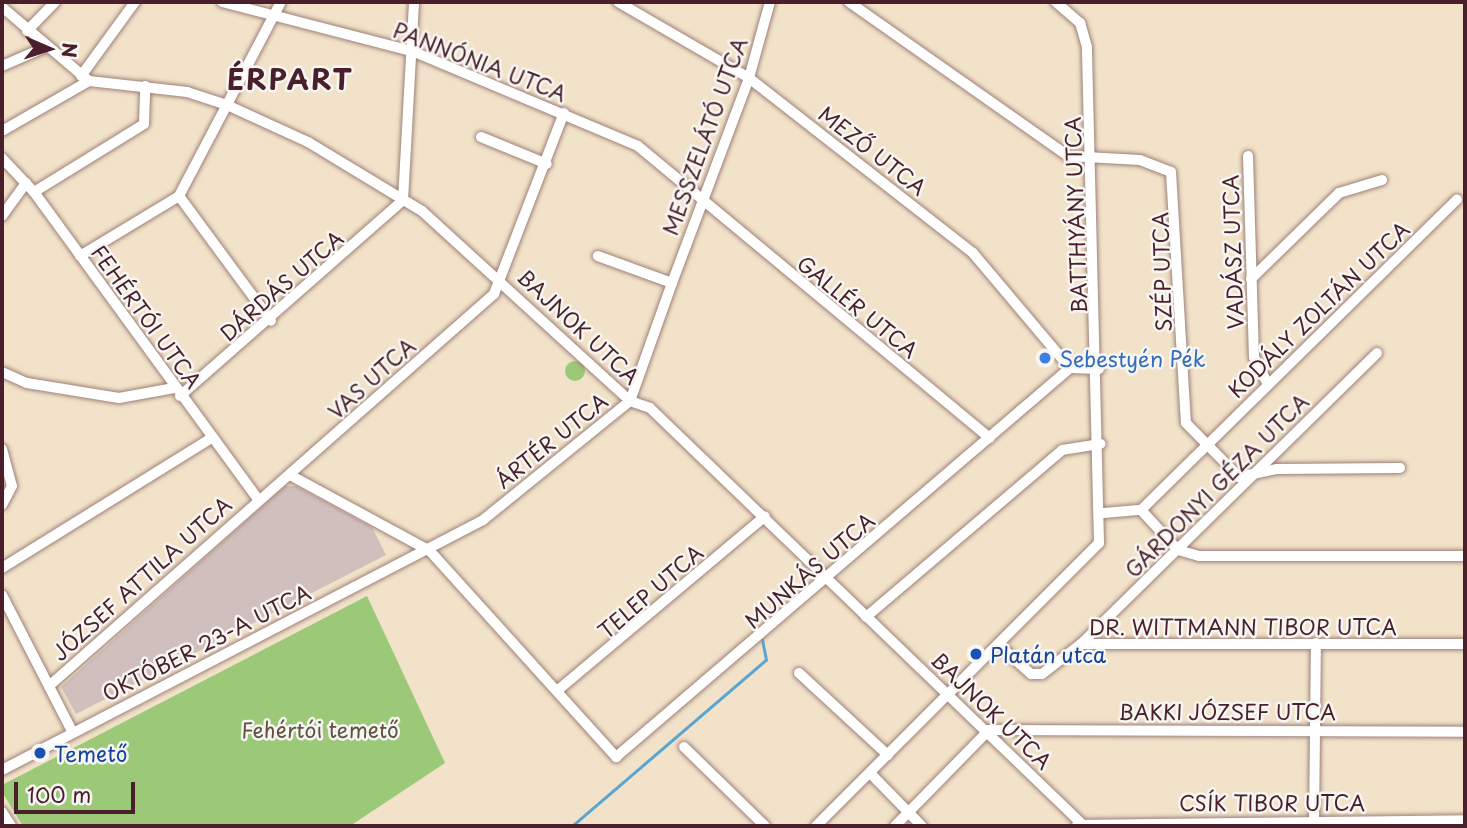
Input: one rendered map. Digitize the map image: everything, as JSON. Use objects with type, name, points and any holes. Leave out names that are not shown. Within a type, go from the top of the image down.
[{"type":"street","points":[[27,31],[55,2]]},
{"type":"street","points":[[2,131],[85,78],[135,2]]},
{"type":"street","name":"PANNÓNIA UTCA","points":[[222,2],[412,51],[564,113],[638,146],[702,203]]},
{"type":"street","points":[[80,256],[179,196],[281,2]]},
{"type":"street","points":[[403,200],[414,2]]},
{"type":"street","name":"MEZŐ UTCA","points":[[618,2],[749,78],[973,253],[1070,369]]},
{"type":"street","name":"MESSZELÁTÓ UTCA","points":[[672,283],[749,78],[770,2]]},
{"type":"street","points":[[849,2],[1068,156],[1092,159]]},
{"type":"street","points":[[1056,2],[1074,15]]},
{"type":"street","points":[[1074,2],[1074,15]]},
{"type":"street","points":[[2,7],[85,78]]},
{"type":"street","name":"BATTHYÁNY UTCA","points":[[816,826],[1091,557],[1104,513],[1087,47],[1074,15]]},
{"type":"street","points":[[2,65],[47,47]]},
{"type":"street","name":"BAJNOK UTCA","points":[[85,78],[145,86],[227,105],[308,142],[403,200],[502,279],[630,401],[650,408],[765,516],[866,617],[989,730],[1080,825]]},
{"type":"street","points":[[2,216],[30,188],[144,124],[145,86]]},
{"type":"street","name":"VAS UTCA","points":[[258,499],[290,475],[494,294],[547,164],[564,113]]},
{"type":"street","points":[[481,136],[547,164]]},
{"type":"street","name":"VADÁSZ UTCA","points":[[1248,156],[1254,357],[1268,385]]},
{"type":"street","name":"FEHÉRTÓI UTCA","points":[[2,158],[30,188],[258,499]]},
{"type":"street","name":"SZÉP UTCA","points":[[1092,159],[1140,160],[1171,172],[1186,423],[1206,445]]},
{"type":"street","points":[[1251,279],[1339,193],[1382,180]]},
{"type":"street","points":[[179,196],[271,321]]},
{"type":"street","name":"KODÁLY ZOLTÁN UTCA","points":[[1206,445],[1457,199]]},
{"type":"street","name":"DÁRDÁS UTCA","points":[[177,392],[271,321],[403,200]]},
{"type":"street","name":"GALLÉR UTCA","points":[[702,203],[990,438]]},
{"type":"street","points":[[598,256],[672,283]]},
{"type":"street","name":"ÁRTÉR UTCA","points":[[430,551],[483,520],[630,401],[672,283]]},
{"type":"street","name":"GÁRDONYI GÉZA UTCA","points":[[1081,644],[1377,353]]},
{"type":"street","points":[[1070,369],[1099,369]]},
{"type":"street","name":"MUNKÁS UTCA","points":[[558,690],[610,755],[623,755],[1070,369]]},
{"type":"street","points":[[2,372],[27,383],[119,398],[177,392]]},
{"type":"street","points":[[2,568],[213,438]]},
{"type":"street","points":[[866,617],[1062,450],[1101,444]]},
{"type":"street","points":[[1104,513],[1141,510],[1206,445],[1239,477],[1277,469],[1400,468]]},
{"type":"street","points":[[2,449],[12,486],[2,505]]},
{"type":"street","points":[[290,475],[430,551],[558,690]]},
{"type":"street","name":"JÓZSEF ATTILA UTCA","points":[[49,686],[258,499]]},
{"type":"street","points":[[1141,510],[1178,551],[1199,556],[1465,556]]},
{"type":"street","name":"TELEP UTCA","points":[[558,690],[765,516]]},
{"type":"street","name":"OKTÓBER 23-A UTCA","points":[[2,770],[430,551]]},
{"type":"street","points":[[2,595],[72,732]]},
{"type":"street","points":[[1314,824],[1316,643]]},
{"type":"street","name":"DR. WITTMANN TIBOR UTCA","points":[[1000,646],[1031,674],[1042,674],[1081,644],[1465,644]]},
{"type":"street","points":[[799,673],[888,755]]},
{"type":"street","points":[[895,826],[989,730]]},
{"type":"street","name":"BAKKI JÓZSEF UTCA","points":[[989,730],[1465,732]]},
{"type":"street","points":[[684,747],[765,826]]},
{"type":"street","points":[[871,774],[922,826]]},
{"type":"street","points":[[2,812],[11,826]]},
{"type":"street","name":"CSÍK TIBOR UTCA","points":[[1080,825],[1465,820]]},
{"type":"shaded area","points":[[285,486],[296,486],[372,527],[386,555],[76,714],[61,687]]},
{"type":"green space","points":[[575,361],[582,364],[585,371],[582,378],[575,381],[568,378],[565,371],[568,364]]},
{"type":"green space","name":"Fehértói temető","points":[[367,596],[445,763],[350,826],[23,826],[2,792],[2,785]]},
{"type":"waterway","points":[[572,826],[766,660],[762,640]]},
{"type":"place","name":"Sebestyén Pék","points":[[1045,358]]},
{"type":"place","name":"Platán utca","points":[[976,654]]},
{"type":"place","name":"Temető","points":[[40,753]]},
{"type":"district","name":"ÉRPART","points":[[290,79]]}]
